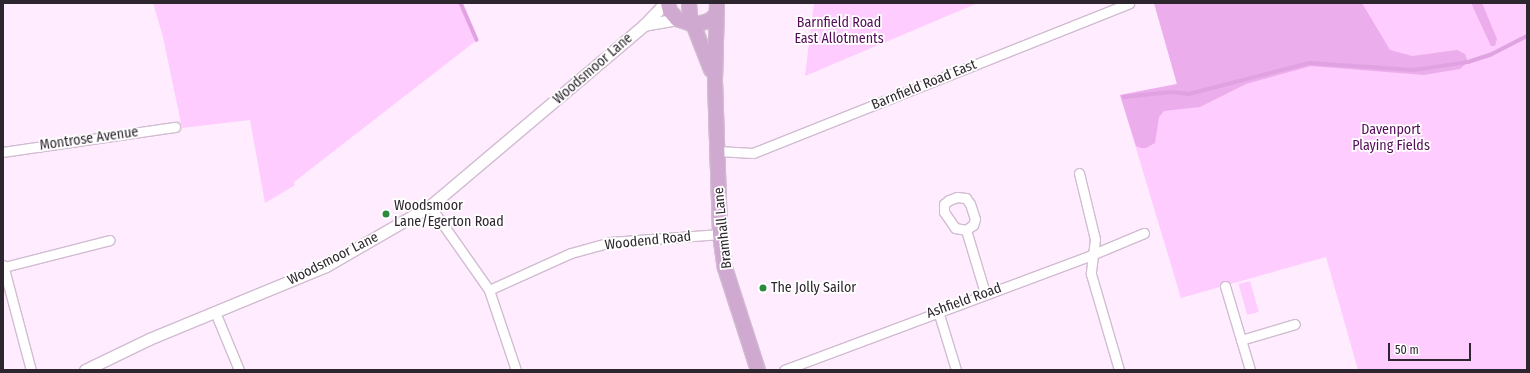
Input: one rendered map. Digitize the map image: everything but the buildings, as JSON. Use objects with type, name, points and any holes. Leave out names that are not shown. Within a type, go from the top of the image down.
[{"type":"main road","points":[[668,3],[670,11],[677,19],[694,25]]},
{"type":"main road","name":"Bramhall Lane","points":[[689,3],[694,25],[715,81]]},
{"type":"main road","name":"Bramhall Lane","points":[[694,25],[709,21],[717,9]]},
{"type":"main road","name":"Bramhall Lane","points":[[717,9],[715,81],[720,234],[725,268],[758,370]]},
{"type":"street","name":"Woodsmoor Lane","points":[[86,370],[149,339],[349,255],[430,206],[644,25],[665,3]]},
{"type":"street","name":"Barnfield Road East","points":[[717,151],[753,153],[1129,3]]},
{"type":"street","points":[[644,25],[677,19]]},
{"type":"street","name":"Montrose Avenue","points":[[3,152],[175,127]]},
{"type":"street","points":[[1079,172],[1095,239],[1095,253],[1091,274],[1119,370]]},
{"type":"street","points":[[430,206],[489,290],[516,370]]},
{"type":"street","points":[[966,230],[985,293]]},
{"type":"street","name":"Ashfield Road","points":[[784,370],[985,293],[1095,253],[1144,233]]},
{"type":"street","name":"Woodend Road","points":[[489,290],[571,253],[611,242],[720,234]]},
{"type":"street","points":[[31,370],[3,266],[110,240]]},
{"type":"street","points":[[1225,286],[1250,370]]},
{"type":"street","points":[[938,311],[956,370]]},
{"type":"street","points":[[215,312],[239,370]]},
{"type":"street","points":[[1241,340],[1294,324]]},
{"type":"green space","points":[[153,3],[461,3],[477,40],[294,182],[295,185],[265,203],[250,120],[182,128],[163,37]]},
{"type":"green space","name":"Barnfield Road East Allotments","points":[[814,3],[978,3],[805,76]]},
{"type":"green space","name":"Davenport Playing Fields","points":[[1154,3],[1527,3],[1527,370],[1358,370],[1326,257],[1181,298],[1120,95],[1177,84]]},
{"type":"green space","points":[[1250,281],[1259,312],[1247,315],[1238,284]]},
{"type":"shaded area","points":[[1154,3],[1362,3],[1390,50],[1412,56],[1457,50],[1465,54],[1468,62],[1460,69],[1424,75],[1311,66],[1246,84],[1200,107],[1164,111],[1159,117],[1155,143],[1146,148],[1141,148],[1136,146],[1120,95],[1177,84]]},
{"type":"shaded area","points":[[1471,3],[1482,3],[1497,39],[1495,46],[1491,46]]},
{"type":"waterway","points":[[461,3],[477,40]]},
{"type":"waterway","points":[[1124,97],[1171,92],[1189,94],[1309,63],[1414,70],[1468,62],[1490,55],[1527,36]]},
{"type":"place","name":"Woodsmoor Lane/Egerton Road","points":[[386,214]]},
{"type":"place","name":"The Jolly Sailor","points":[[763,288]]}]
